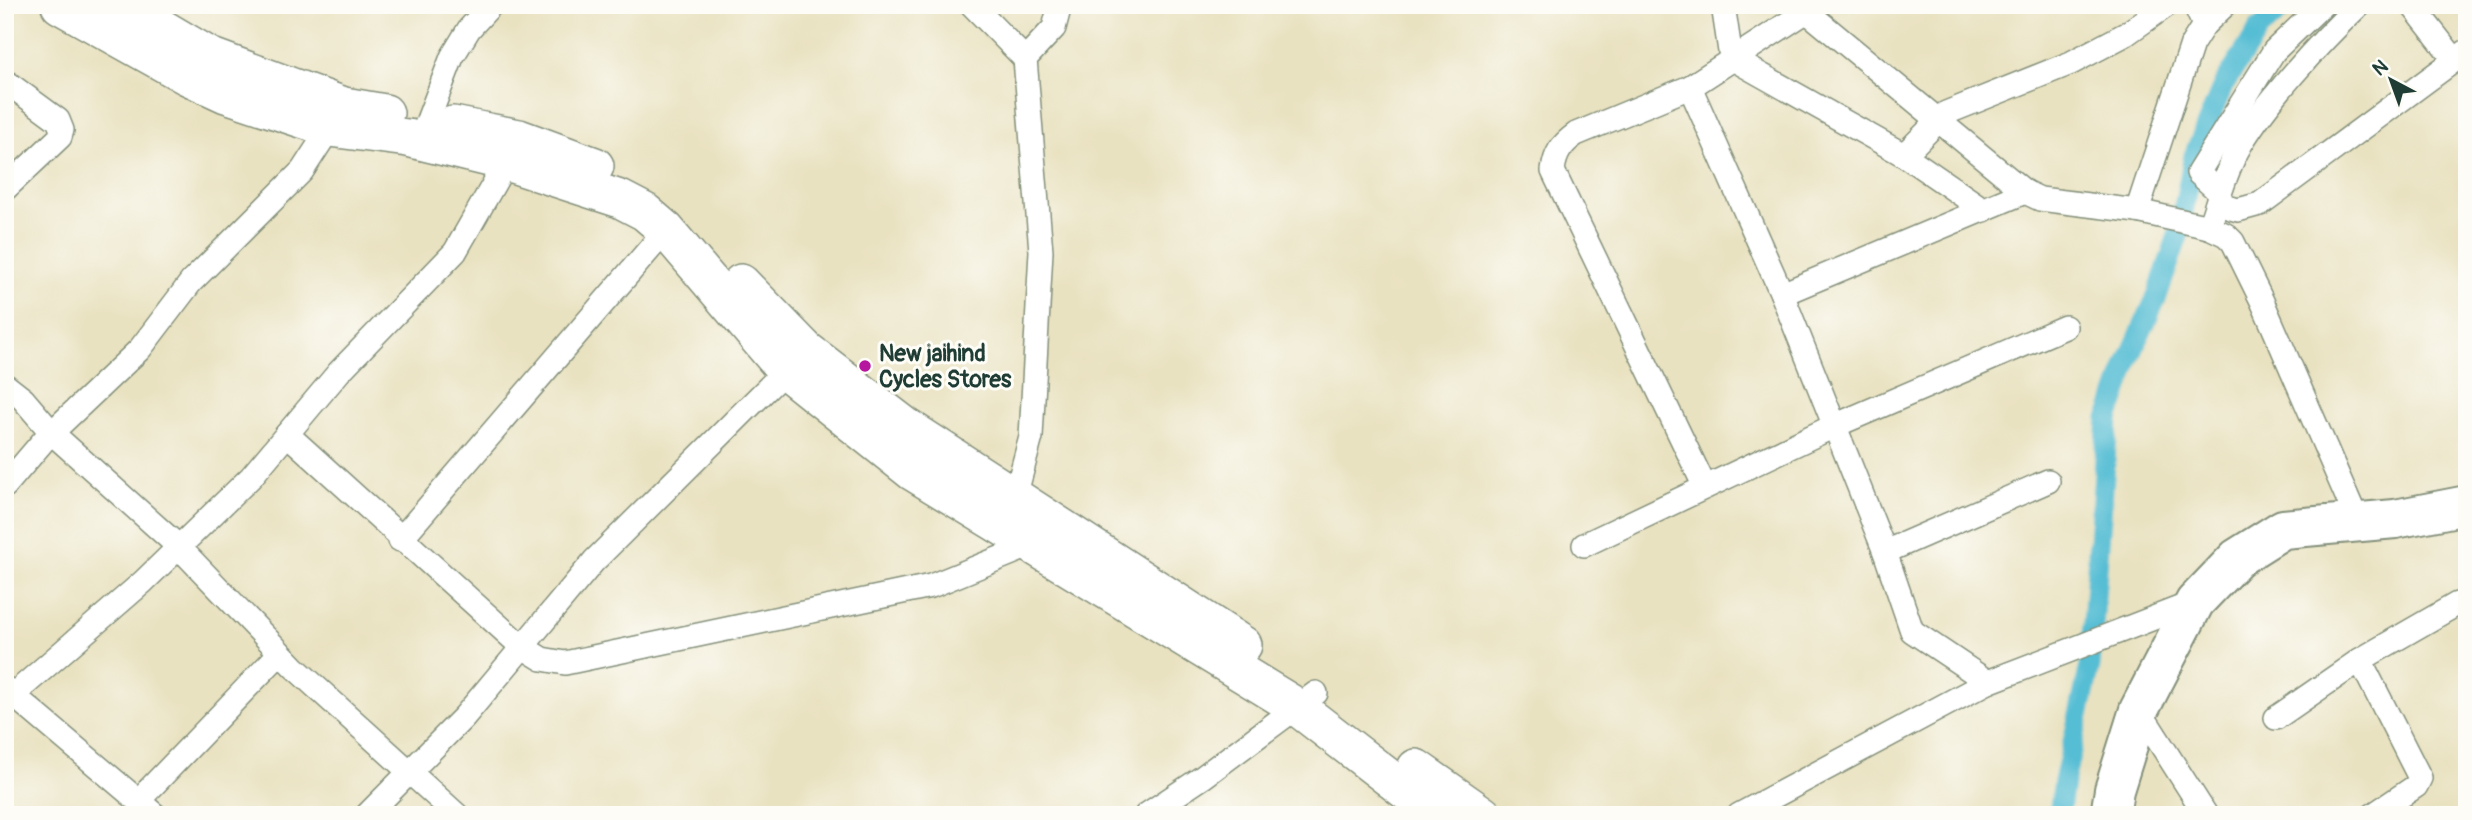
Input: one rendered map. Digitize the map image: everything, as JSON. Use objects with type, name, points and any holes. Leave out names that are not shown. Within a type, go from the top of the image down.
[{"type":"highway","points":[[2110,815],[2113,790],[2138,710],[2195,602],[2237,558],[2283,529],[2395,519],[2467,505]]},
{"type":"main road","points":[[60,5],[187,76],[226,94],[513,150],[651,190],[685,216],[747,290],[796,360]]},
{"type":"main road","points":[[123,5],[209,56],[337,117]]},
{"type":"main road","points":[[513,150],[645,212],[796,360],[904,425],[1010,513],[1033,545],[1306,700],[1437,815]]},
{"type":"main road","points":[[1010,513],[1066,529],[1306,700],[1483,815]]},
{"type":"street","points":[[425,131],[452,57],[469,29],[491,5]]},
{"type":"street","points":[[972,5],[1025,58],[1041,251],[1031,437],[1010,513]]},
{"type":"street","points":[[1025,58],[1054,28],[1060,5]]},
{"type":"street","points":[[1723,5],[1731,58]]},
{"type":"street","points":[[1904,155],[1937,118],[2071,63],[2126,34],[2167,5]]},
{"type":"street","points":[[2137,211],[2199,15],[2225,5]]},
{"type":"street","points":[[2322,5],[2274,51],[2198,173],[2219,199],[2238,210],[2260,204],[2461,55],[2412,5]]},
{"type":"street","points":[[2205,227],[2219,199],[2230,166],[2254,124],[2334,28],[2359,5]]},
{"type":"street","points":[[1705,487],[1553,171],[1554,158],[1563,143],[1576,134],[1690,87],[1811,8],[2025,192],[2040,199],[2137,211],[2222,232],[2232,242],[2262,301],[2358,522]]},
{"type":"street","points":[[1731,58],[1904,155],[1983,210]]},
{"type":"street","points":[[5,81],[58,120],[62,130],[60,137],[5,189]]},
{"type":"street","points":[[1690,87],[1782,294],[1885,552],[1912,631],[1987,682]]},
{"type":"street","points":[[5,485],[52,433],[140,349],[191,282],[302,171],[337,117]]},
{"type":"street","points":[[280,653],[147,807],[7,695],[85,635],[251,477],[339,372],[455,252],[513,150]]},
{"type":"street","points":[[1782,294],[2025,192]]},
{"type":"street","points":[[400,540],[666,230]]},
{"type":"street","points":[[1584,545],[1834,426],[2065,327]]},
{"type":"street","points":[[367,815],[464,717],[594,561],[796,360]]},
{"type":"street","points":[[5,385],[23,398],[52,433],[179,547],[280,653],[457,815]]},
{"type":"street","points":[[287,434],[400,540],[521,646],[542,659],[565,663],[931,586],[1066,529]]},
{"type":"street","points":[[1885,552],[2048,481]]},
{"type":"street","points":[[1739,815],[1987,682],[2195,602]]},
{"type":"street","points":[[2276,718],[2360,660],[2457,604],[2467,606]]},
{"type":"street","points":[[2360,660],[2420,778],[2416,786],[2372,815]]},
{"type":"street","points":[[1146,815],[1203,778],[1306,700]]},
{"type":"street","points":[[2138,710],[2206,815]]},
{"type":"waterway","points":[[2059,815],[2090,666],[2108,419],[2179,233],[2194,156],[2223,86],[2259,29],[2287,5]]},
{"type":"place","name":"New jaihind Cycles Stores","points":[[865,366]]}]
